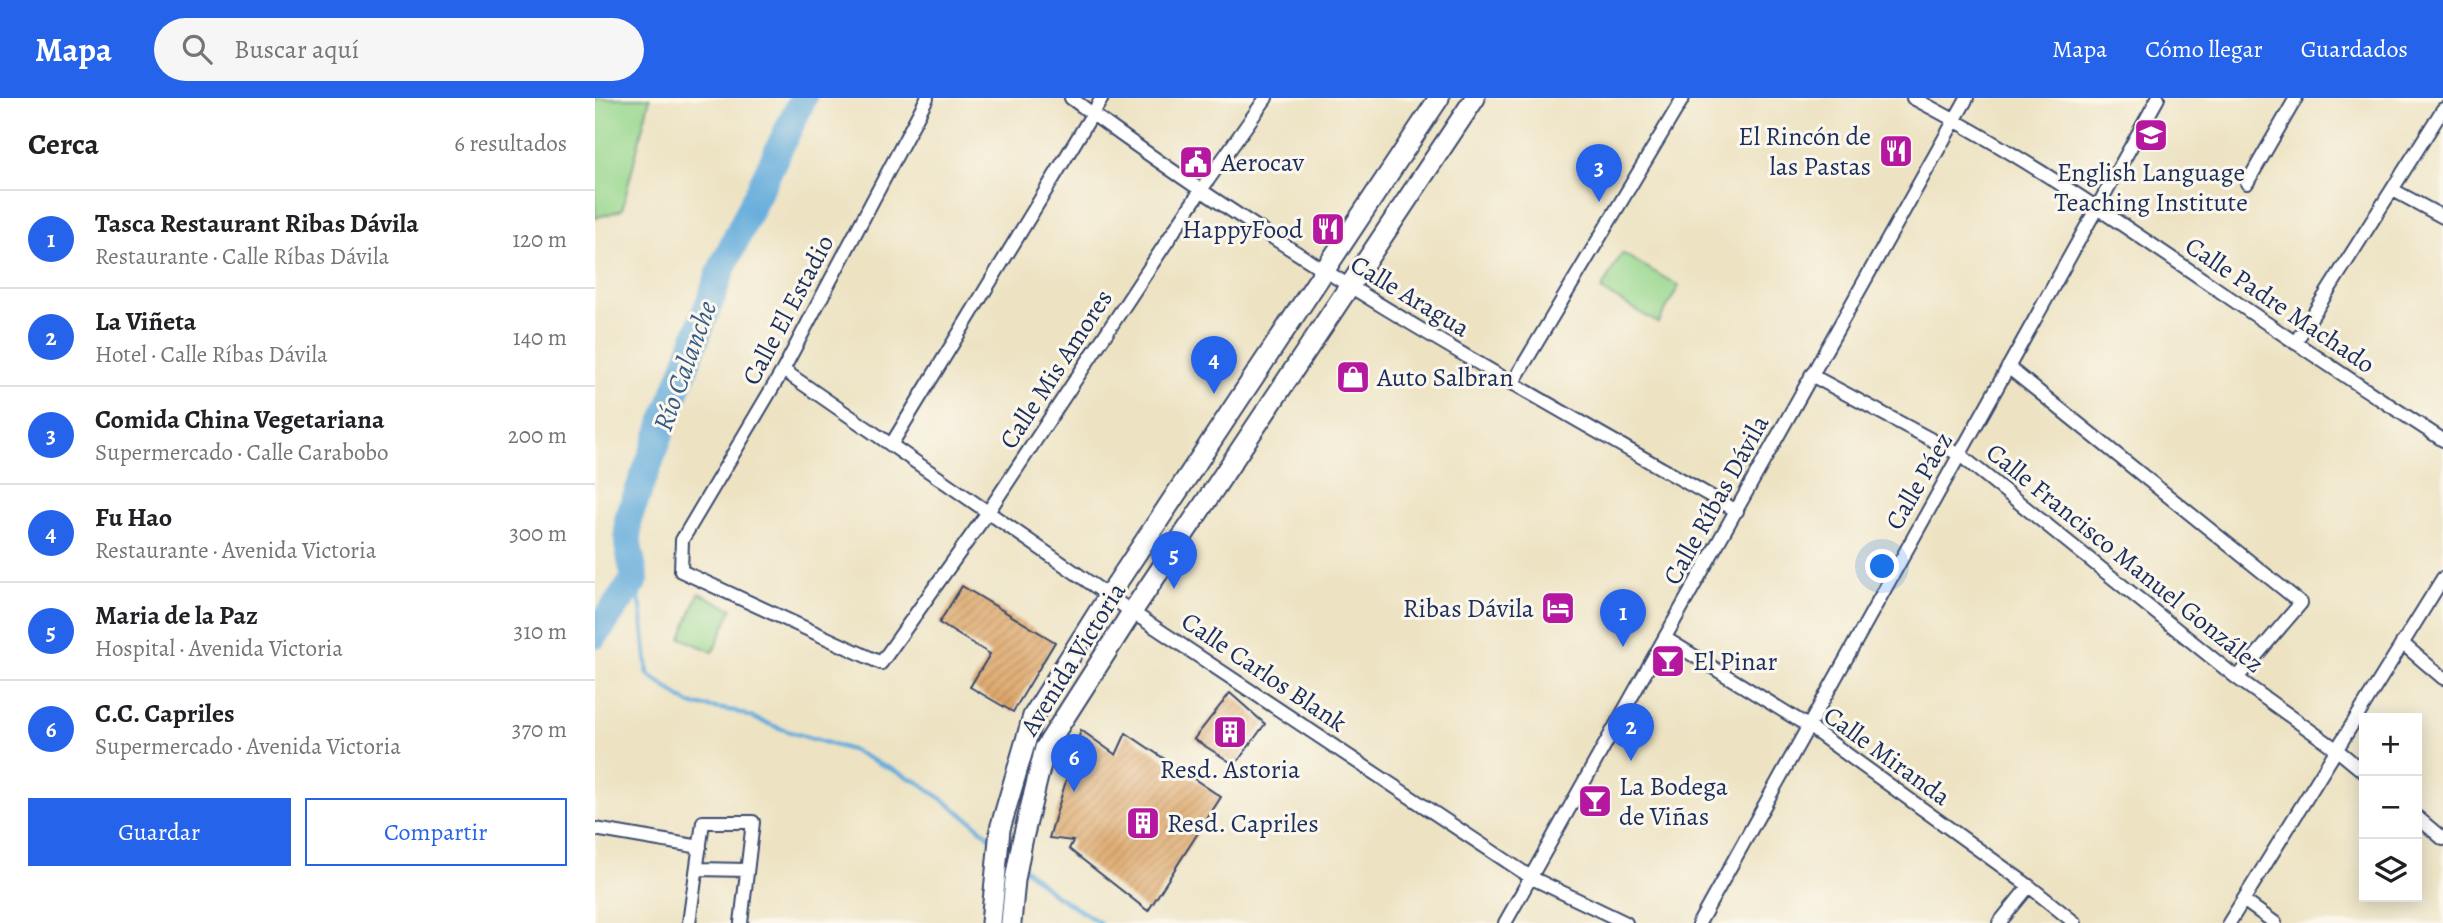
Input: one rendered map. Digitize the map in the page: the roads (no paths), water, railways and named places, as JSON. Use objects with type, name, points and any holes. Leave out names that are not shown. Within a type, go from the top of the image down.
[{"type":"main road","name":"Avenida Victoria","points":[[991,923],[1000,829],[1033,716],[1109,595],[1439,98]]},
{"type":"main road","name":"Avenida Victoria","points":[[1011,923],[1022,842],[1045,748],[1132,612],[1475,98]]},
{"type":"street","name":"Calle El Estadio","points":[[881,663],[681,571],[682,540],[783,370],[927,98]]},
{"type":"street","name":"Calle Aragua","points":[[1071,98],[1201,190],[1349,288],[1737,511]]},
{"type":"street","points":[[891,445],[1102,98]]},
{"type":"street","name":"Calle Mis Amores","points":[[881,663],[988,512],[1201,190],[1266,98]]},
{"type":"street","points":[[1512,384],[1683,98]]},
{"type":"street","name":"Calle Padre Machado","points":[[1913,98],[1955,120],[2098,208],[2443,440]]},
{"type":"street","name":"Calle Ríbas Dávila","points":[[1504,923],[1532,878],[1967,98]]},
{"type":"street","name":"Calle Páez","points":[[1699,923],[2158,98]]},
{"type":"street","points":[[2247,183],[2296,98]]},
{"type":"street","points":[[2295,343],[2443,110]]},
{"type":"street","points":[[2393,190],[2443,217]]},
{"type":"street","points":[[2008,367],[2301,603],[2237,678]]},
{"type":"street","name":"Calle Carlos Blank","points":[[783,370],[1132,612],[1532,878],[1626,923]]},
{"type":"street","name":"Calle Francisco Manuel González","points":[[1811,375],[1960,455],[2237,678],[2359,768]]},
{"type":"street","points":[[2229,923],[2443,578]]},
{"type":"street","name":"Calle Miranda","points":[[1665,638],[1808,726],[2029,886],[2075,923]]},
{"type":"street","points":[[2402,643],[2443,678]]},
{"type":"street","points":[[2422,821],[2443,839]]},
{"type":"street","points":[[689,923],[703,822],[753,822],[741,923]]},
{"type":"street","points":[[595,829],[700,847]]},
{"type":"street","points":[[697,869],[747,870]]},
{"type":"street","points":[[1999,923],[2029,886]]},
{"type":"street","points":[[2243,900],[2274,923]]},
{"type":"waterway","name":"Río Calanche","points":[[595,635],[635,579],[628,545],[628,519],[723,266],[803,98]]},
{"type":"waterway","points":[[635,579],[641,607],[648,674],[689,704],[735,711],[790,732],[851,750],[920,783],[992,839]]},
{"type":"waterway","points":[[1022,866],[1052,893],[1100,923]]},
{"type":"place","name":"English Language Teaching Institute","points":[[2151,135]]},
{"type":"place","name":"El Rincón de las Pastas","points":[[1896,151]]},
{"type":"place","name":"Aerocav","points":[[1196,162]]},
{"type":"place","name":"Comida China Vegetariana","points":[[1599,202]]},
{"type":"place","name":"HappyFood","points":[[1328,229]]},
{"type":"place","name":"Auto Salbran","points":[[1353,377]]},
{"type":"place","name":"Fu Hao","points":[[1214,394]]},
{"type":"place","name":"Maria de la Paz","points":[[1174,589]]},
{"type":"place","name":"Ribas Dávila","points":[[1558,608]]},
{"type":"place","name":"Tasca Restaurant Ribas Dávila","points":[[1623,647]]},
{"type":"place","name":"El Pinar","points":[[1668,661]]},
{"type":"place","name":"Resd. Astoria","points":[[1230,732]]},
{"type":"place","name":"La Viñeta","points":[[1631,761]]},
{"type":"place","name":"C.C. Capriles","points":[[1074,792]]},
{"type":"place","name":"La Bodega de Viñas","points":[[1595,801]]},
{"type":"place","name":"Resd. Capriles","points":[[1143,823]]}]
